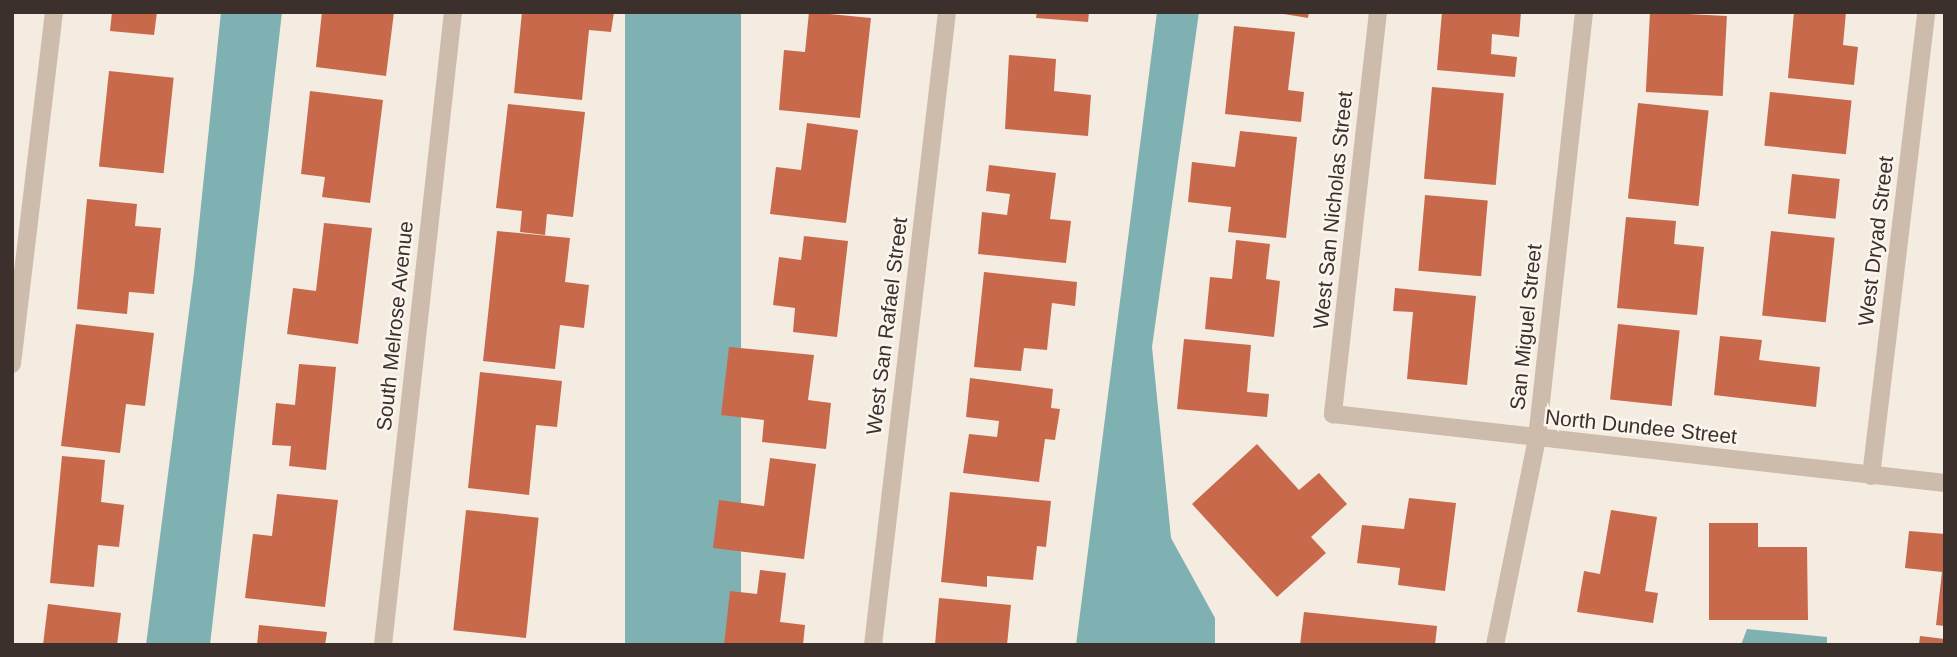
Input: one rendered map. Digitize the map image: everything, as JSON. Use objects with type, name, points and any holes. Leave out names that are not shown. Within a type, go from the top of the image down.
[{"type":"street","points":[[12,364],[54,12]]},
{"type":"street","name":"South Melrose Avenue","points":[[383,645],[453,12]]},
{"type":"street","name":"West San Rafael Street","points":[[873,645],[947,12]]},
{"type":"street","name":"West San Nicholas Street","points":[[1333,414],[1378,12]]},
{"type":"street","name":"San Miguel Street","points":[[1495,645],[1537,438],[1584,12]]},
{"type":"street","name":"West Dryad Street","points":[[1871,476],[1926,12]]},
{"type":"street","name":"North Dundee Street","points":[[1333,414],[1945,483]]},
{"type":"water","points":[[221,12],[282,12],[210,645],[146,645],[194,273]]},
{"type":"water","points":[[625,12],[741,12],[741,645],[625,645]]},
{"type":"water","points":[[1157,12],[1199,12],[1152,347],[1171,538],[1215,618],[1215,645],[1076,645]]},
{"type":"water","points":[[1747,629],[1827,637],[1827,645],[1741,645]]},
{"type":"building","points":[[112,12],[157,12],[154,35],[110,31]]},
{"type":"building","points":[[322,12],[394,12],[386,76],[316,67]]},
{"type":"building","points":[[522,12],[614,12],[611,32],[589,30],[582,100],[514,93]]},
{"type":"building","points":[[809,12],[871,18],[860,118],[779,110],[784,50],[805,52]]},
{"type":"building","points":[[1037,12],[1089,12],[1088,22],[1036,18]]},
{"type":"building","points":[[1272,12],[1309,12],[1308,18]]},
{"type":"building","points":[[1442,12],[1521,12],[1519,37],[1492,34],[1491,54],[1517,57],[1515,77],[1437,70]]},
{"type":"building","points":[[1650,12],[1727,16],[1723,96],[1646,92]]},
{"type":"building","points":[[1794,12],[1846,12],[1843,45],[1858,47],[1854,85],[1788,78]]},
{"type":"building","points":[[1234,26],[1295,32],[1288,90],[1304,92],[1301,122],[1225,114]]},
{"type":"building","points":[[1009,55],[1056,59],[1054,91],[1091,95],[1088,136],[1005,129]]},
{"type":"building","points":[[109,71],[174,78],[164,173],[99,166]]},
{"type":"building","points":[[1432,87],[1504,93],[1496,185],[1424,179]]},
{"type":"building","points":[[310,91],[383,100],[370,203],[322,197],[325,177],[301,174]]},
{"type":"building","points":[[1770,92],[1852,101],[1846,154],[1764,146]]},
{"type":"building","points":[[1638,103],[1709,110],[1699,206],[1628,198]]},
{"type":"building","points":[[508,104],[585,112],[573,217],[547,214],[545,235],[520,232],[522,211],[496,208]]},
{"type":"building","points":[[807,123],[858,130],[846,223],[770,214],[776,167],[801,170]]},
{"type":"building","points":[[1240,131],[1297,137],[1286,238],[1228,232],[1231,207],[1188,202],[1192,162],[1235,167]]},
{"type":"building","points":[[989,165],[1056,173],[1050,219],[1071,221],[1066,263],[978,254],[982,212],[1007,215],[1010,194],[986,191]]},
{"type":"building","points":[[1792,174],[1840,179],[1836,219],[1788,214]]},
{"type":"building","points":[[1425,195],[1488,200],[1481,276],[1418,271]]},
{"type":"building","points":[[87,199],[137,204],[135,226],[161,228],[154,294],[129,292],[127,314],[77,309]]},
{"type":"building","points":[[1626,217],[1676,221],[1674,244],[1704,247],[1697,315],[1617,308]]},
{"type":"building","points":[[324,223],[372,228],[358,344],[287,334],[293,288],[316,291]]},
{"type":"building","points":[[497,231],[570,238],[565,282],[589,285],[584,328],[560,325],[555,369],[483,361]]},
{"type":"building","points":[[1771,231],[1835,238],[1826,322],[1762,316]]},
{"type":"building","points":[[804,236],[848,241],[837,337],[793,332],[795,308],[773,305],[779,257],[801,260]]},
{"type":"building","points":[[1236,240],[1270,244],[1266,279],[1280,281],[1274,337],[1205,329],[1210,277],[1232,279]]},
{"type":"building","points":[[984,272],[1077,282],[1075,306],[1052,303],[1047,350],[1024,348],[1021,371],[974,367]]},
{"type":"building","points":[[1395,288],[1476,296],[1467,385],[1407,379],[1413,312],[1393,311]]},
{"type":"building","points":[[76,324],[154,333],[145,406],[126,404],[120,453],[61,446]]},
{"type":"building","points":[[1618,324],[1680,330],[1672,406],[1610,400]]},
{"type":"building","points":[[1720,336],[1762,340],[1759,360],[1820,367],[1816,407],[1714,395]]},
{"type":"building","points":[[1184,339],[1251,345],[1247,392],[1269,394],[1267,417],[1177,409]]},
{"type":"building","points":[[729,347],[814,355],[808,400],[831,403],[826,449],[762,442],[764,420],[721,415]]},
{"type":"building","points":[[299,364],[336,367],[326,470],[289,466],[291,446],[272,445],[276,403],[295,405]]},
{"type":"building","points":[[480,372],[562,381],[557,427],[536,425],[529,495],[468,488]]},
{"type":"building","points":[[970,378],[1053,389],[1051,408],[1060,409],[1055,440],[1045,439],[1039,482],[963,473],[969,434],[997,437],[999,421],[966,417]]},
{"type":"building","points":[[1257,444],[1299,490],[1319,473],[1347,504],[1311,537],[1326,553],[1277,597],[1192,504]]},
{"type":"building","points":[[62,456],[105,460],[101,502],[124,505],[119,547],[98,545],[94,587],[50,583]]},
{"type":"building","points":[[770,458],[816,464],[804,559],[713,548],[719,500],[764,506]]},
{"type":"building","points":[[950,492],[1051,501],[1046,547],[1037,546],[1033,580],[987,576],[987,587],[941,582]]},
{"type":"building","points":[[277,494],[338,500],[325,607],[245,598],[253,534],[272,536]]},
{"type":"building","points":[[1409,498],[1456,503],[1445,591],[1398,585],[1400,568],[1357,563],[1362,525],[1404,529]]},
{"type":"building","points":[[466,510],[539,518],[526,638],[453,630]]},
{"type":"building","points":[[1611,510],[1657,517],[1645,591],[1658,593],[1653,623],[1577,612],[1584,571],[1600,574]]},
{"type":"building","points":[[1709,523],[1758,523],[1758,547],[1807,547],[1808,620],[1709,620]]},
{"type":"building","points":[[1909,531],[1945,534],[1945,626],[1936,625],[1942,572],[1905,568]]},
{"type":"building","points":[[760,570],[786,573],[780,622],[805,625],[803,645],[724,645],[730,591],[757,594]]},
{"type":"building","points":[[939,598],[1011,605],[1007,645],[935,645]]},
{"type":"building","points":[[48,604],[121,613],[117,645],[43,645]]},
{"type":"building","points":[[1304,612],[1437,626],[1435,645],[1300,645]]},
{"type":"building","points":[[259,625],[327,632],[325,645],[257,645]]},
{"type":"building","points":[[1920,636],[1945,639],[1945,645],[1919,645]]}]
